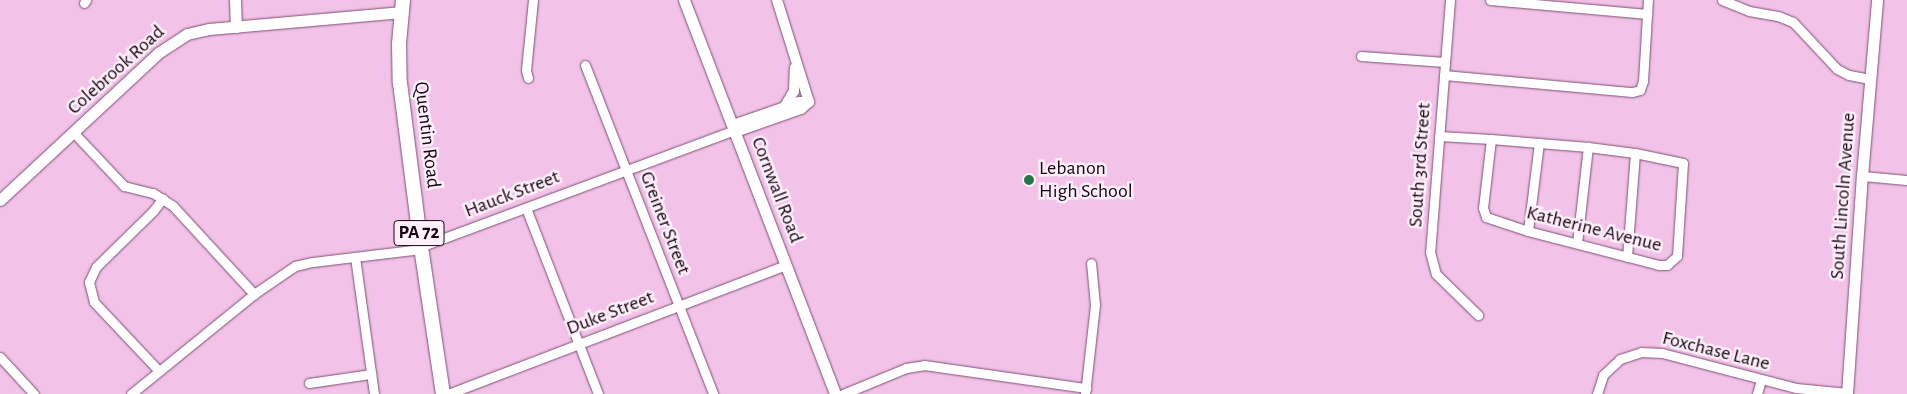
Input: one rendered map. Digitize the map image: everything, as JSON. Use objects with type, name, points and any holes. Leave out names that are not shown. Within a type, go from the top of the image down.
[{"type":"highway","name":"Quentin Road","points":[[402,6],[398,58],[400,83],[421,247],[444,394]]},
{"type":"main road","points":[[234,0],[236,26]]},
{"type":"main road","name":"Cornwall Road","points":[[684,0],[835,394]]},
{"type":"main road","name":"South Lincoln Avenue","points":[[1848,393],[1862,176],[1877,0]]},
{"type":"main road","name":"Colebrook Road","points":[[0,200],[146,64],[177,39],[199,31],[402,6]]},
{"type":"street","points":[[528,78],[526,70],[533,0]]},
{"type":"street","points":[[777,0],[809,102]]},
{"type":"street","name":"South 3rd Street","points":[[1450,0],[1431,259],[1436,274],[1478,315]]},
{"type":"street","points":[[1490,0],[1648,14]]},
{"type":"street","points":[[1444,75],[1632,92],[1640,90],[1643,81],[1648,0]]},
{"type":"street","points":[[1722,0],[1742,9],[1778,16],[1793,22],[1837,68],[1849,75],[1870,79]]},
{"type":"street","points":[[1360,56],[1445,62]]},
{"type":"street","points":[[784,107],[794,91],[795,57]]},
{"type":"street","name":"Greiner Street","points":[[585,65],[712,394]]},
{"type":"street","name":"Hauck Street","points":[[734,130],[739,123],[799,102],[809,102]]},
{"type":"street","name":"Hauck Street","points":[[130,394],[254,294],[295,266],[412,250],[734,130],[741,130],[801,109],[809,102]]},
{"type":"street","points":[[74,133],[124,186],[153,193],[163,198],[182,214],[254,294]]},
{"type":"street","points":[[1439,136],[1588,147],[1635,153],[1627,257]]},
{"type":"street","name":"Katherine Avenue","points":[[1491,140],[1483,208],[1486,217],[1528,231],[1659,265],[1667,265],[1677,256],[1683,163],[1635,153]]},
{"type":"street","points":[[1528,231],[1539,143]]},
{"type":"street","points":[[1577,243],[1588,147]]},
{"type":"street","points":[[1862,176],[1907,180]]},
{"type":"street","points":[[159,371],[99,308],[94,302],[89,288],[91,276],[96,267],[153,211],[163,198]]},
{"type":"street","points":[[526,208],[598,394]]},
{"type":"street","points":[[355,257],[374,394]]},
{"type":"street","points":[[843,394],[906,368],[924,365],[1086,391],[1095,305],[1091,263]]},
{"type":"street","name":"Duke Street","points":[[448,394],[785,265]]},
{"type":"street","name":"Foxchase Lane","points":[[1598,394],[1603,375],[1620,359],[1641,352],[1662,353],[1796,388],[1848,393]]},
{"type":"street","points":[[0,358],[34,394]]},
{"type":"street","points":[[308,384],[371,374]]},
{"type":"street","points":[[1757,394],[1761,380]]},
{"type":"place","name":"Lebanon High School","points":[[1029,180]]}]
